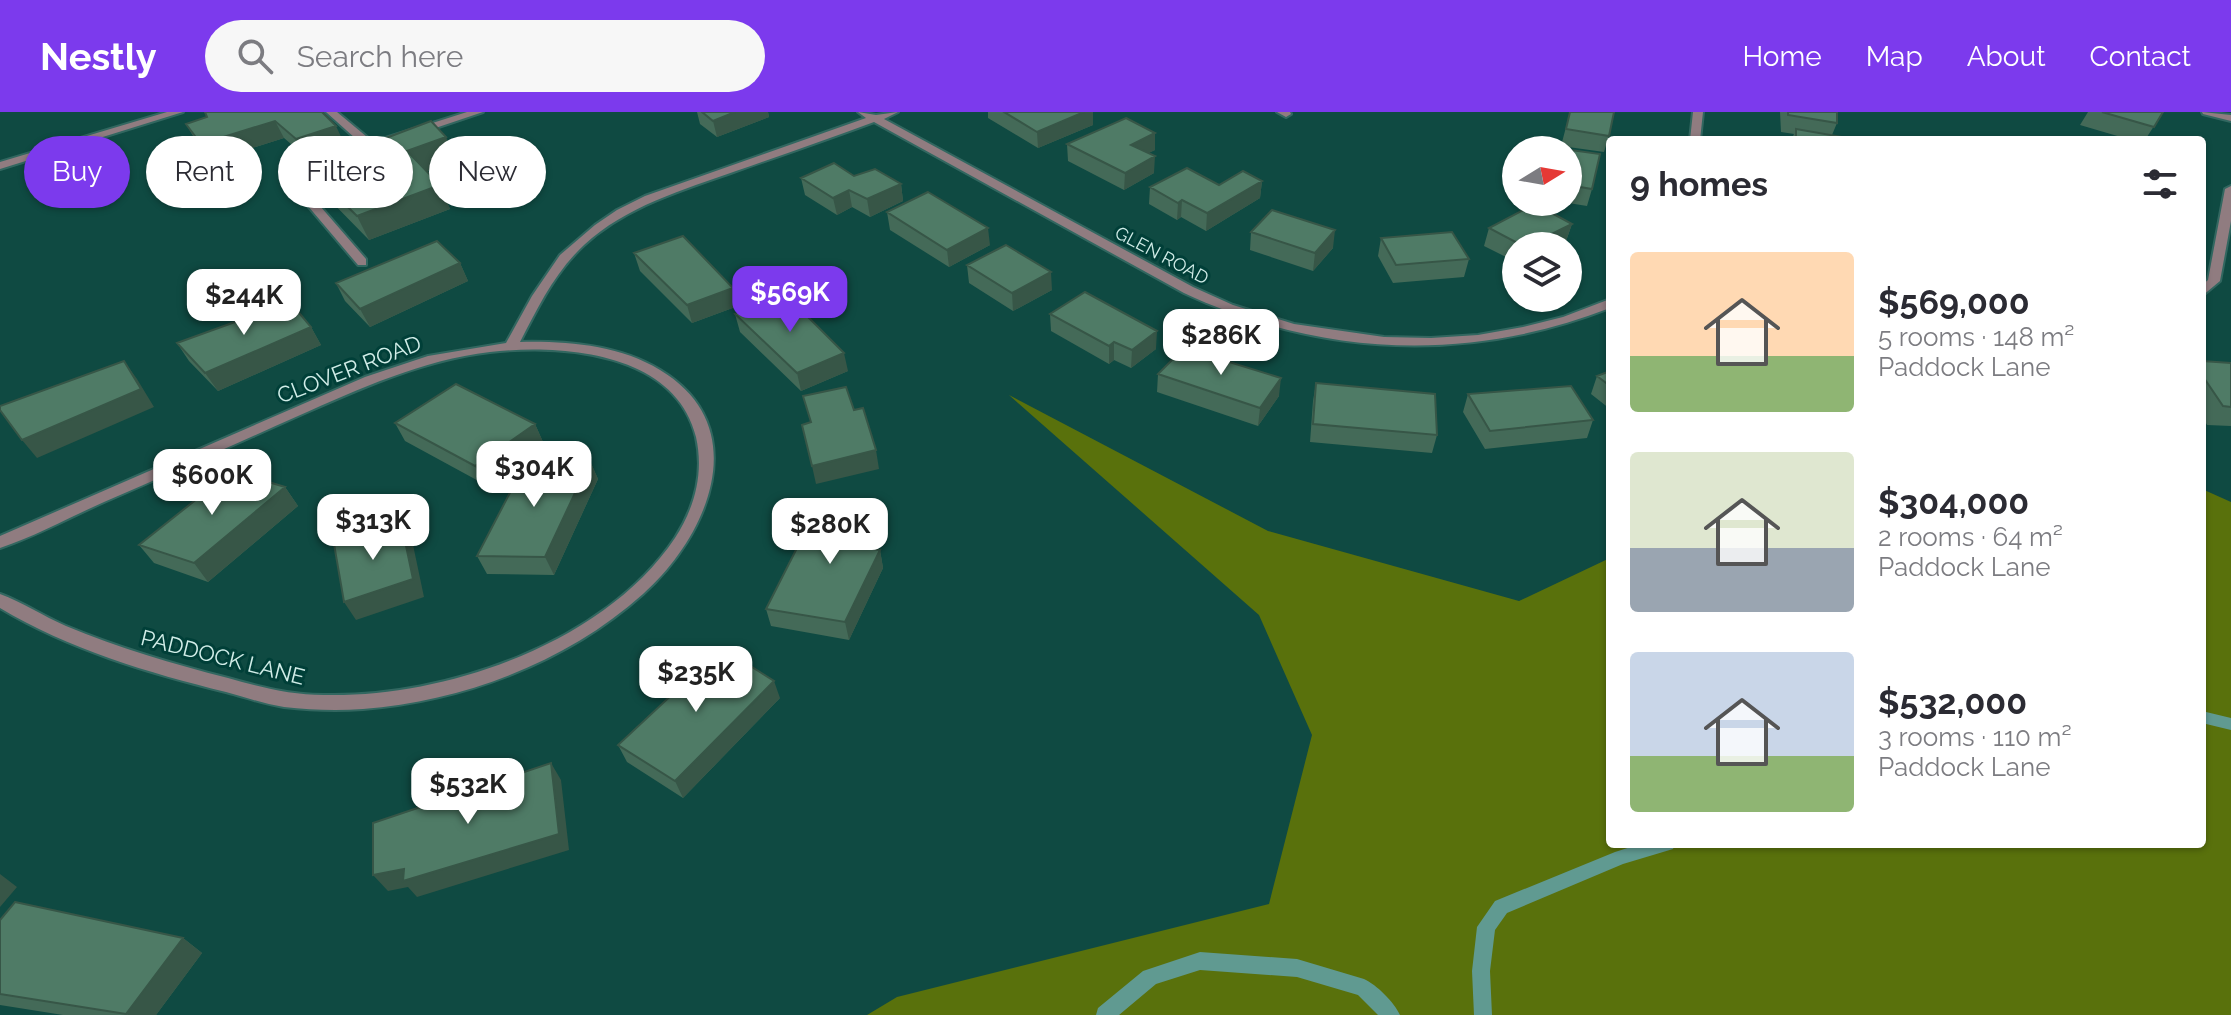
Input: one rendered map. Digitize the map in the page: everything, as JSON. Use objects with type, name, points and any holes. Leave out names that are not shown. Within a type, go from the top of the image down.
[{"type":"street","points":[[0,166],[178,112]]},
{"type":"street","points":[[331,112],[359,136]]},
{"type":"street","points":[[402,136],[478,112]]},
{"type":"street","points":[[511,346],[556,264],[586,236],[620,212],[649,198],[869,115],[893,112]]},
{"type":"street","points":[[1695,136],[1698,112]]},
{"type":"street","points":[[2207,112],[2231,118]]},
{"type":"street","name":"GLEN ROAD","points":[[869,115],[1170,281],[1247,314],[1287,327],[1390,340],[1497,337],[1564,322],[1606,305]]},
{"type":"street","points":[[2206,288],[2214,281],[2231,189]]},
{"type":"street","points":[[316,208],[362,262]]},
{"type":"street","name":"CLOVER ROAD","points":[[0,542],[364,382],[431,359],[511,346]]},
{"type":"street","name":"PADDOCK LANE","points":[[0,600],[58,631],[158,668],[281,699],[324,703],[437,690],[488,676],[551,649],[594,624],[631,596],[669,557],[689,527],[702,497],[708,469],[705,435],[691,405],[680,392],[652,371],[616,355],[584,348],[511,346]]},
{"type":"green space","points":[[1009,395],[1268,531],[1519,601],[1606,560],[1606,848],[2206,848],[2206,491],[2231,502],[2231,1015],[867,1015],[897,997],[1269,904],[1312,735],[1259,615]]},
{"type":"building","points":[[205,112],[322,112],[336,126],[305,136],[292,136],[275,121],[227,136],[195,136],[186,124],[207,117]]},
{"type":"building","points":[[702,112],[735,112],[713,121]]},
{"type":"building","points":[[1004,112],[1084,112],[1037,132]]},
{"type":"building","points":[[1570,112],[1614,112],[1609,136],[1566,129]]},
{"type":"building","points":[[1788,112],[1837,112],[1837,123],[1788,115]]},
{"type":"building","points":[[2102,112],[2163,112],[2154,127]]},
{"type":"building","points":[[1126,118],[1155,133],[1131,145],[1155,156],[1125,173],[1067,144]]},
{"type":"building","points":[[431,121],[445,136],[429,136],[429,143],[413,149],[413,136],[391,136]]},
{"type":"building","points":[[1796,129],[1836,136],[1796,136]]},
{"type":"building","points":[[1582,152],[1600,154],[1592,189],[1582,187]]},
{"type":"building","points":[[413,157],[429,174],[429,189],[413,195]]},
{"type":"building","points":[[834,163],[854,176],[875,169],[901,184],[867,199],[849,190],[833,198],[801,178]]},
{"type":"building","points":[[1187,168],[1219,185],[1243,171],[1262,181],[1207,213],[1182,200],[1178,203],[1150,187]]},
{"type":"building","points":[[928,192],[988,228],[947,250],[887,212]]},
{"type":"building","points":[[349,208],[378,208],[357,216]]},
{"type":"building","points":[[1272,210],[1335,230],[1315,253],[1251,232]]},
{"type":"building","points":[[1512,216],[1557,216],[1572,224],[1556,232],[1502,232],[1502,235],[1489,228]]},
{"type":"building","points":[[1452,232],[1469,259],[1396,265],[1381,238]]},
{"type":"building","points":[[683,236],[733,288],[687,305],[634,253]]},
{"type":"building","points":[[437,241],[460,263],[360,309],[336,283]]},
{"type":"building","points":[[1006,245],[1051,272],[1012,293],[967,265]]},
{"type":"building","points":[[1085,292],[1157,331],[1132,350],[1114,342],[1109,346],[1050,314]]},
{"type":"building","points":[[786,295],[844,353],[797,373],[735,314]]},
{"type":"building","points":[[290,302],[311,327],[205,373],[177,343]]},
{"type":"building","points":[[1184,348],[1281,378],[1260,408],[1158,374]]},
{"type":"building","points":[[124,361],[141,389],[22,440],[0,410],[0,406]]},
{"type":"building","points":[[2206,361],[2231,363],[2231,407],[2223,406],[2206,381]]},
{"type":"building","points":[[1606,373],[1606,383],[1597,376]]},
{"type":"building","points":[[1316,383],[1435,394],[1437,435],[1313,424]]},
{"type":"building","points":[[456,384],[535,424],[475,466],[395,423]]},
{"type":"building","points":[[1571,386],[1593,420],[1490,431],[1468,394]]},
{"type":"building","points":[[846,387],[854,410],[863,408],[876,450],[812,466],[802,425],[811,422],[803,396]]},
{"type":"building","points":[[527,460],[590,461],[545,557],[477,556]]},
{"type":"building","points":[[232,471],[285,487],[194,563],[139,545]]},
{"type":"building","points":[[832,503],[884,511],[866,548],[880,550],[845,622],[766,609],[800,542],[810,542]]},
{"type":"building","points":[[401,522],[413,579],[344,602],[334,544]]},
{"type":"building","points":[[722,648],[774,681],[675,781],[618,745]]},
{"type":"building","points":[[551,763],[559,834],[403,881],[404,869],[373,875],[373,823]]},
{"type":"building","points":[[15,902],[183,938],[126,1014],[0,994],[0,920]]},
{"type":"waterway","points":[[2206,718],[2231,724]]},
{"type":"waterway","points":[[1483,1015],[1481,971],[1486,927],[1501,907],[1621,857],[1653,848]]},
{"type":"waterway","points":[[1105,1015],[1150,977],[1200,961],[1297,968],[1364,988],[1391,1015]]}]
